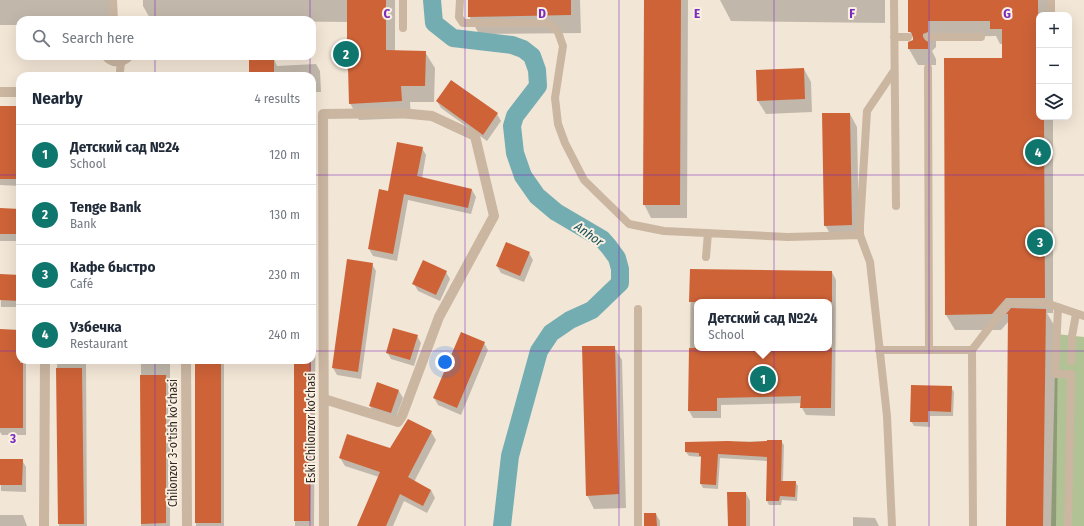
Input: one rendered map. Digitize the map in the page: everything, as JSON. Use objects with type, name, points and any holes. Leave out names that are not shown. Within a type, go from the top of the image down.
[{"type":"street","points":[[0,92],[16,92]]},
{"type":"street","name":"Eski Chilonzor ko'chasi","points":[[324,399],[398,422],[402,416],[439,317],[494,216],[475,136],[432,116],[400,113],[323,114],[324,526]]},
{"type":"street","points":[[44,526],[45,364]]},
{"type":"street","name":"Chilonzor 3-o'tish ko'chasi","points":[[186,364],[186,526]]},
{"type":"lane","points":[[113,0],[114,16]]},
{"type":"lane","points":[[403,0],[403,28]]},
{"type":"lane","points":[[460,0],[459,17],[463,23],[549,23],[558,32],[563,46],[555,98],[558,124],[565,143],[584,180],[629,224],[664,231],[788,237],[860,236]]},
{"type":"lane","points":[[894,0],[896,206]]},
{"type":"lane","points":[[1051,0],[1051,12]]},
{"type":"lane","points":[[894,37],[908,37]]},
{"type":"lane","points":[[928,37],[981,37]]},
{"type":"lane","points":[[111,60],[120,67],[126,60]]},
{"type":"lane","points":[[928,68],[929,350]]},
{"type":"lane","points":[[892,526],[887,416],[870,262],[860,236],[867,111],[894,72]]},
{"type":"lane","points":[[706,257],[708,233]]},
{"type":"lane","points":[[972,526],[972,350],[1008,303],[1046,303],[1080,315],[1072,336],[1071,360]]},
{"type":"lane","points":[[1058,307],[1056,374],[1071,374],[1068,526]]},
{"type":"lane","points":[[638,309],[638,526]]},
{"type":"lane","points":[[879,350],[972,350]]},
{"type":"green space","points":[[1056,334],[1084,337],[1084,526],[1051,526]]},
{"type":"building","points":[[347,0],[386,0],[386,50],[426,51],[425,86],[401,86],[402,101],[349,104],[348,67],[345,67],[345,50],[347,50]]},
{"type":"building","points":[[468,0],[571,0],[571,15],[468,17]]},
{"type":"building","points":[[644,0],[681,0],[680,205],[643,205]]},
{"type":"building","points":[[908,0],[1038,0],[1038,12],[1036,12],[1036,120],[1044,120],[1045,298],[1006,298],[992,314],[945,315],[944,58],[1002,58],[1002,29],[990,29],[990,21],[928,21],[928,32],[923,34],[923,37],[928,42],[928,49],[908,49],[908,42],[913,40],[913,37],[911,32],[908,32]]},
{"type":"building","points":[[249,60],[274,60],[274,72],[249,72]]},
{"type":"building","points":[[804,68],[805,99],[757,101],[756,70]]},
{"type":"building","points":[[451,80],[498,113],[483,135],[436,101]]},
{"type":"building","points":[[0,106],[16,106],[16,179],[0,179]]},
{"type":"building","points":[[822,113],[850,113],[852,225],[824,226]]},
{"type":"building","points":[[397,142],[423,147],[417,176],[472,189],[468,208],[404,194],[393,254],[368,249],[379,189],[388,191]]},
{"type":"building","points":[[0,208],[16,209],[16,234],[0,234]]},
{"type":"building","points":[[506,242],[530,252],[520,276],[496,266]]},
{"type":"building","points":[[347,259],[373,263],[358,372],[332,368]]},
{"type":"building","points":[[423,260],[447,271],[436,295],[412,284]]},
{"type":"building","points":[[690,269],[832,271],[832,299],[694,299],[694,302],[689,302]]},
{"type":"building","points":[[0,274],[16,275],[16,301],[0,300]]},
{"type":"building","points":[[1011,308],[1046,309],[1043,526],[1006,526],[1008,314],[1006,314]]},
{"type":"building","points":[[393,328],[418,335],[410,360],[386,353]]},
{"type":"building","points":[[0,329],[16,330],[16,364],[23,364],[23,428],[0,428]]},
{"type":"building","points":[[461,332],[485,342],[457,408],[433,398]]},
{"type":"building","points":[[582,346],[615,346],[619,494],[586,496]]},
{"type":"building","points":[[689,348],[694,348],[694,351],[832,351],[831,408],[800,408],[801,396],[717,398],[717,411],[688,411]]},
{"type":"building","points":[[195,364],[221,364],[221,523],[195,523]]},
{"type":"building","points":[[294,364],[311,364],[310,521],[294,521]]},
{"type":"building","points":[[56,368],[82,368],[84,524],[58,524]]},
{"type":"building","points":[[140,375],[166,375],[166,523],[141,524]]},
{"type":"building","points":[[377,382],[399,390],[391,413],[369,406]]},
{"type":"building","points":[[911,385],[952,386],[951,412],[928,411],[928,422],[910,422]]},
{"type":"building","points":[[408,419],[432,431],[408,477],[431,490],[423,506],[400,494],[386,526],[357,526],[380,472],[339,458],[347,434],[390,448]]},
{"type":"building","points":[[782,440],[781,481],[796,481],[795,497],[780,496],[779,501],[766,501],[767,457],[718,454],[716,485],[700,484],[701,456],[699,456],[699,453],[685,452],[685,442],[750,442]]},
{"type":"building","points":[[0,459],[23,459],[22,485],[0,485]]},
{"type":"building","points":[[727,492],[746,492],[746,526],[728,526]]},
{"type":"building","points":[[644,513],[656,513],[657,526],[644,526]]},
{"type":"waterway","name":"Anhor","points":[[432,0],[434,23],[453,38],[512,45],[523,49],[532,56],[537,70],[538,86],[515,116],[512,126],[515,153],[523,176],[537,196],[556,212],[602,239],[617,258],[620,269],[620,283],[592,310],[570,320],[551,333],[539,351],[510,456],[502,526]]},
{"type":"place","name":"Tenge Bank","points":[[346,54]]},
{"type":"place","name":"Узбечка","points":[[1038,152]]},
{"type":"place","name":"Кафе быстро","points":[[1040,242]]},
{"type":"place","name":"Детский сад №24","points":[[763,379]]}]
